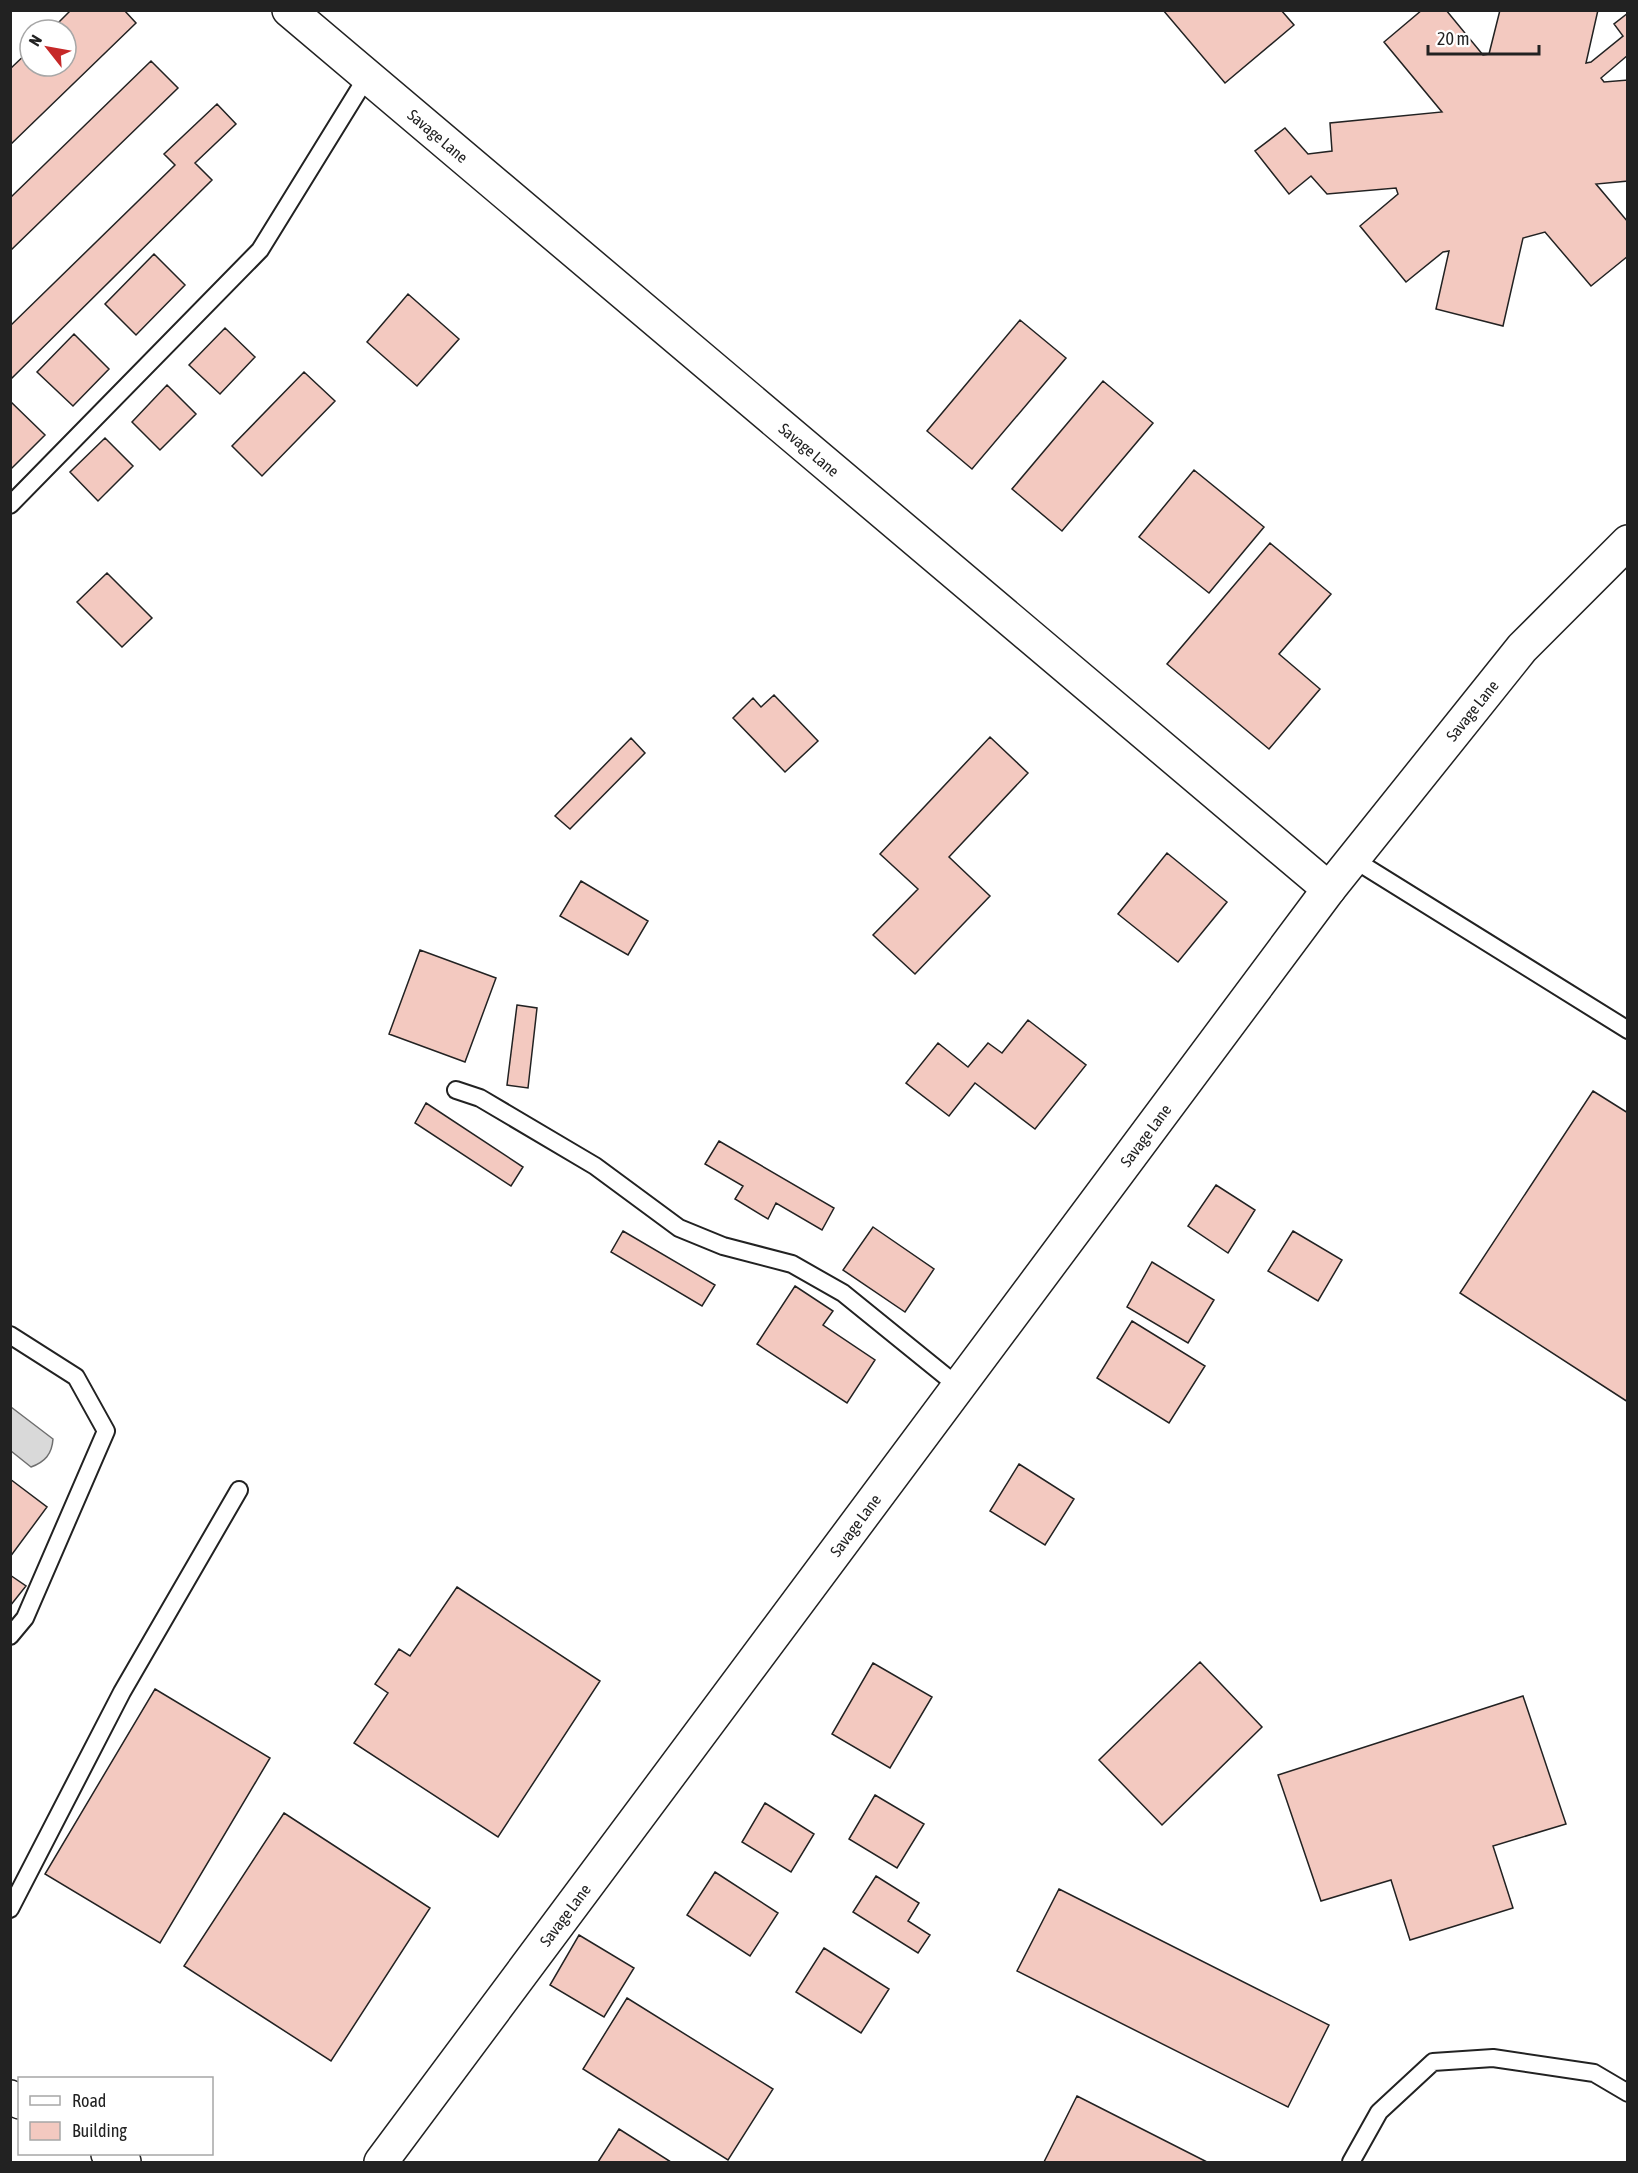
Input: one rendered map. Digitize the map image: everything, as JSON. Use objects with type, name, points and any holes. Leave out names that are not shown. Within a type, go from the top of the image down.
[{"type":"street","name":"Savage Lane","points":[[289,10],[1329,889]]},
{"type":"street","name":"Savage Lane","points":[[381,2163],[1329,889],[1522,648],[1628,542]]},
{"type":"street","points":[[110,2155],[124,2163]]},
{"type":"lane","points":[[10,506],[260,250],[368,75]]},
{"type":"lane","points":[[1353,859],[1628,1030]]},
{"type":"lane","points":[[456,1090],[480,1098],[595,1166],[679,1228],[723,1246],[792,1264],[843,1293],[959,1387]]},
{"type":"lane","points":[[10,1335],[76,1377],[106,1431],[25,1618],[10,1636]]},
{"type":"lane","points":[[10,1909],[122,1692],[239,1490]]},
{"type":"lane","points":[[1351,2163],[1379,2112],[1432,2062],[1492,2058],[1594,2073],[1628,2093]]},
{"type":"shaded area","points":[[11,1407],[53,1439],[47,1457],[31,1467],[11,1451]]},
{"type":"building","points":[[71,10],[124,10],[136,23],[10,145],[10,69],[18,61],[18,78],[78,78],[78,18],[63,18]]},
{"type":"building","points":[[1163,10],[1281,10],[1294,25],[1225,83]]},
{"type":"building","points":[[1422,10],[1446,10],[1483,55],[1489,54],[1500,10],[1598,10],[1586,63],[1591,62],[1623,36],[1614,24],[1628,13],[1628,55],[1601,78],[1604,82],[1628,80],[1628,181],[1596,184],[1628,222],[1628,256],[1591,286],[1545,232],[1523,238],[1503,326],[1436,309],[1449,251],[1443,252],[1406,282],[1360,226],[1398,194],[1396,188],[1327,194],[1311,176],[1289,194],[1255,151],[1285,128],[1308,154],[1332,151],[1330,123],[1442,112],[1384,42]]},
{"type":"building","points":[[151,61],[178,88],[10,251],[10,198]]},
{"type":"building","points":[[217,104],[236,124],[195,163],[212,180],[10,380],[10,326],[175,165],[164,154]]},
{"type":"building","points":[[154,254],[185,285],[136,335],[105,304]]},
{"type":"building","points":[[408,294],[459,339],[417,386],[367,342]]},
{"type":"building","points":[[1020,320],[1066,358],[972,469],[927,431]]},
{"type":"building","points":[[225,328],[255,357],[220,394],[189,365]]},
{"type":"building","points":[[74,334],[109,369],[73,406],[37,372]]},
{"type":"building","points":[[304,372],[335,401],[262,476],[232,446]]},
{"type":"building","points":[[1103,381],[1153,423],[1062,531],[1012,489]]},
{"type":"building","points":[[167,385],[196,414],[160,450],[132,422]]},
{"type":"building","points":[[10,401],[45,435],[10,470]]},
{"type":"building","points":[[105,438],[133,466],[98,501],[70,472]]},
{"type":"building","points":[[1194,470],[1264,527],[1209,593],[1139,537]]},
{"type":"building","points":[[1270,543],[1331,594],[1279,654],[1320,689],[1269,749],[1167,664]]},
{"type":"building","points":[[107,573],[152,618],[122,647],[77,602]]},
{"type":"building","points":[[774,695],[818,741],[785,772],[733,718],[753,698],[761,707]]},
{"type":"building","points":[[990,737],[1028,773],[949,857],[990,896],[915,974],[873,935],[918,889],[880,854]]},
{"type":"building","points":[[631,738],[645,753],[570,829],[555,816]]},
{"type":"building","points":[[1167,853],[1227,902],[1178,962],[1118,914]]},
{"type":"building","points":[[581,881],[648,921],[628,955],[560,916]]},
{"type":"building","points":[[420,950],[496,978],[465,1062],[389,1034]]},
{"type":"building","points":[[517,1005],[537,1008],[528,1088],[507,1085]]},
{"type":"building","points":[[1028,1020],[1086,1065],[1035,1129],[975,1083],[949,1116],[906,1083],[938,1043],[968,1067],[988,1043],[1002,1053]]},
{"type":"building","points":[[1593,1091],[1628,1113],[1628,1402],[1460,1293]]},
{"type":"building","points":[[426,1103],[523,1167],[511,1186],[415,1123]]},
{"type":"building","points":[[719,1141],[834,1208],[822,1230],[776,1203],[768,1219],[735,1199],[743,1186],[705,1164]]},
{"type":"building","points":[[1216,1185],[1255,1210],[1228,1253],[1188,1226]]},
{"type":"building","points":[[873,1227],[934,1269],[905,1312],[843,1270]]},
{"type":"building","points":[[623,1231],[715,1285],[702,1306],[611,1252]]},
{"type":"building","points":[[1293,1231],[1342,1260],[1318,1301],[1268,1271]]},
{"type":"building","points":[[1152,1262],[1214,1300],[1188,1343],[1127,1307]]},
{"type":"building","points":[[795,1286],[833,1311],[823,1325],[875,1360],[847,1403],[757,1344]]},
{"type":"building","points":[[1132,1321],[1205,1366],[1169,1423],[1097,1378]]},
{"type":"building","points":[[1019,1464],[1074,1499],[1045,1545],[990,1511]]},
{"type":"building","points":[[10,1479],[47,1507],[10,1557]]},
{"type":"building","points":[[10,1575],[26,1586],[10,1606]]},
{"type":"building","points":[[457,1587],[600,1681],[498,1837],[354,1743],[388,1693],[375,1684],[399,1649],[410,1656]]},
{"type":"building","points":[[1200,1662],[1262,1727],[1162,1825],[1099,1760]]},
{"type":"building","points":[[873,1663],[932,1697],[890,1768],[832,1734]]},
{"type":"building","points":[[155,1689],[270,1758],[160,1943],[45,1874]]},
{"type":"building","points":[[1523,1696],[1566,1824],[1493,1846],[1513,1908],[1410,1940],[1391,1880],[1321,1901],[1278,1775]]},
{"type":"building","points":[[875,1795],[924,1824],[897,1868],[849,1839]]},
{"type":"building","points":[[765,1803],[814,1834],[791,1872],[742,1842]]},
{"type":"building","points":[[284,1813],[430,1908],[331,2061],[184,1966]]},
{"type":"building","points":[[715,1872],[778,1913],[750,1956],[687,1915]]},
{"type":"building","points":[[876,1876],[919,1903],[908,1921],[930,1935],[918,1953],[853,1912]]},
{"type":"building","points":[[1059,1889],[1329,2025],[1288,2107],[1017,1971]]},
{"type":"building","points":[[579,1935],[634,1968],[604,2017],[550,1985]]},
{"type":"building","points":[[824,1948],[889,1989],[861,2033],[796,1992]]},
{"type":"building","points":[[627,1998],[773,2089],[728,2160],[583,2069]]},
{"type":"building","points":[[1077,2096],[1207,2162],[1044,2162]]},
{"type":"building","points":[[619,2129],[671,2162],[598,2162]]}]
